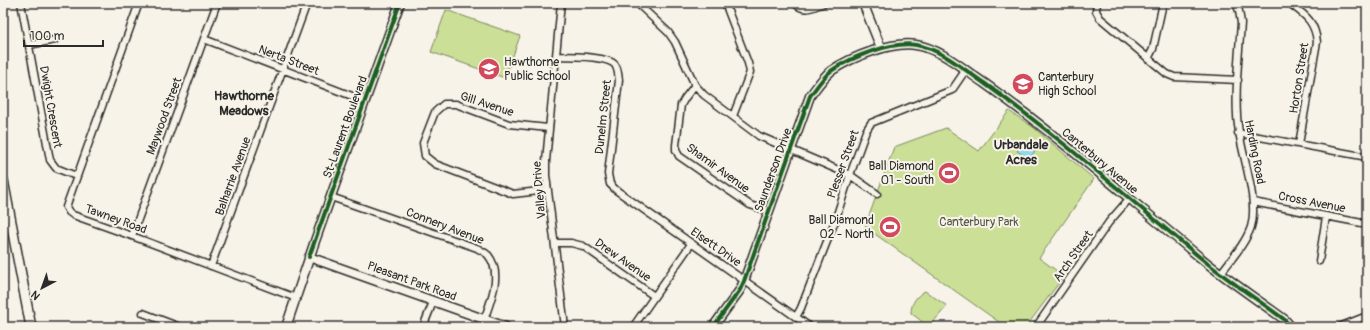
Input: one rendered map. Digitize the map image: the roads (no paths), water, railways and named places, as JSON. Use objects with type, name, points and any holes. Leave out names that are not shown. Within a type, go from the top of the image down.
[{"type":"main road","points":[[3,180],[31,327]]},
{"type":"street","name":"Dwight Crescent","points":[[21,3],[50,160],[56,168],[76,176]]},
{"type":"street","name":"Tawney Road","points":[[139,3],[66,207],[73,215],[296,298]]},
{"type":"street","name":"Maywood Street","points":[[132,236],[217,3]]},
{"type":"street","name":"Balharrie Avenue","points":[[211,266],[307,3]]},
{"type":"street","name":"St-Laurent Boulevard","points":[[286,327],[309,257],[400,3]]},
{"type":"street","name":"Valley Drive","points":[[561,3],[546,161],[548,190],[565,327]]},
{"type":"street","points":[[637,3],[668,32],[675,42],[695,85],[704,95],[759,136],[850,175],[877,194]]},
{"type":"street","points":[[725,3],[750,72],[733,116]]},
{"type":"street","points":[[795,3],[802,8],[807,9],[824,3]]},
{"type":"street","points":[[863,3],[881,48]]},
{"type":"street","points":[[1097,3],[1096,11],[1100,18],[1167,74],[1174,77],[1238,80]]},
{"type":"street","points":[[1148,58],[1153,49],[1163,3]]},
{"type":"street","name":"Harding Road","points":[[1221,273],[1245,240],[1251,226],[1254,211],[1238,133],[1236,114],[1241,23],[1236,3]]},
{"type":"street","name":"Horton Street","points":[[1289,3],[1310,19],[1316,30],[1317,42],[1299,144]]},
{"type":"street","name":"Nerta Street","points":[[204,39],[365,101]]},
{"type":"street","points":[[29,45],[55,40]]},
{"type":"street","name":"Canterbury Avenue","points":[[881,48],[902,43],[917,45],[935,50],[966,71],[1059,140],[1204,261],[1285,320],[1292,327]]},
{"type":"street","name":"Saunderson Drive","points":[[713,327],[740,290],[744,281],[810,96],[831,71],[881,48]]},
{"type":"street","name":"Dunelm Street","points":[[556,56],[605,60],[614,63],[617,68],[619,80],[608,174],[610,184]]},
{"type":"street","name":"Plesser Street","points":[[796,317],[801,308],[835,221],[866,131],[871,123],[952,90],[966,71]]},
{"type":"street","name":"Shamir Avenue","points":[[695,85],[681,105],[676,150],[680,156],[737,196],[750,204],[768,211]]},
{"type":"street","name":"Gill Avenue","points":[[548,128],[509,124],[456,104],[444,104],[435,112],[423,143],[425,156],[435,164],[514,194],[548,190]]},
{"type":"street","points":[[1238,133],[1367,158]]},
{"type":"street","name":"Elsett Drive","points":[[610,184],[616,190],[691,244],[810,327]]},
{"type":"street","name":"Connery Avenue","points":[[331,197],[477,248],[487,254],[493,266],[495,285],[484,320]]},
{"type":"street","name":"Arch Street","points":[[1036,327],[1109,222],[1129,199]]},
{"type":"street","name":"Cross Avenue","points":[[1253,202],[1367,224]]},
{"type":"street","points":[[1318,261],[1326,217]]},
{"type":"street","name":"Drew Avenue","points":[[555,243],[571,243],[583,246],[654,296]]},
{"type":"street","points":[[633,327],[691,244]]},
{"type":"street","name":"Pleasant Park Road","points":[[309,257],[506,327]]},
{"type":"street","points":[[423,327],[433,302]]},
{"type":"street","points":[[143,313],[180,327]]},
{"type":"street","points":[[1339,327],[1367,316]]},
{"type":"water","points":[[1023,143],[1035,151],[1029,159],[1017,151]]},
{"type":"place","name":"Hawthorne Public School","points":[[489,69]]},
{"type":"place","name":"Canterbury High School","points":[[1023,84]]},
{"type":"place","name":"Ball Diamond 01 - South","points":[[949,173]]},
{"type":"place","name":"Ball Diamond 02 - North","points":[[890,227]]},
{"type":"district","name":"Hawthorne Meadows","points":[[244,102]]},
{"type":"district","name":"Urbandale Acres","points":[[1021,152]]},
{"type":"park label","name":"Canterbury Park","points":[[979,222]]}]
